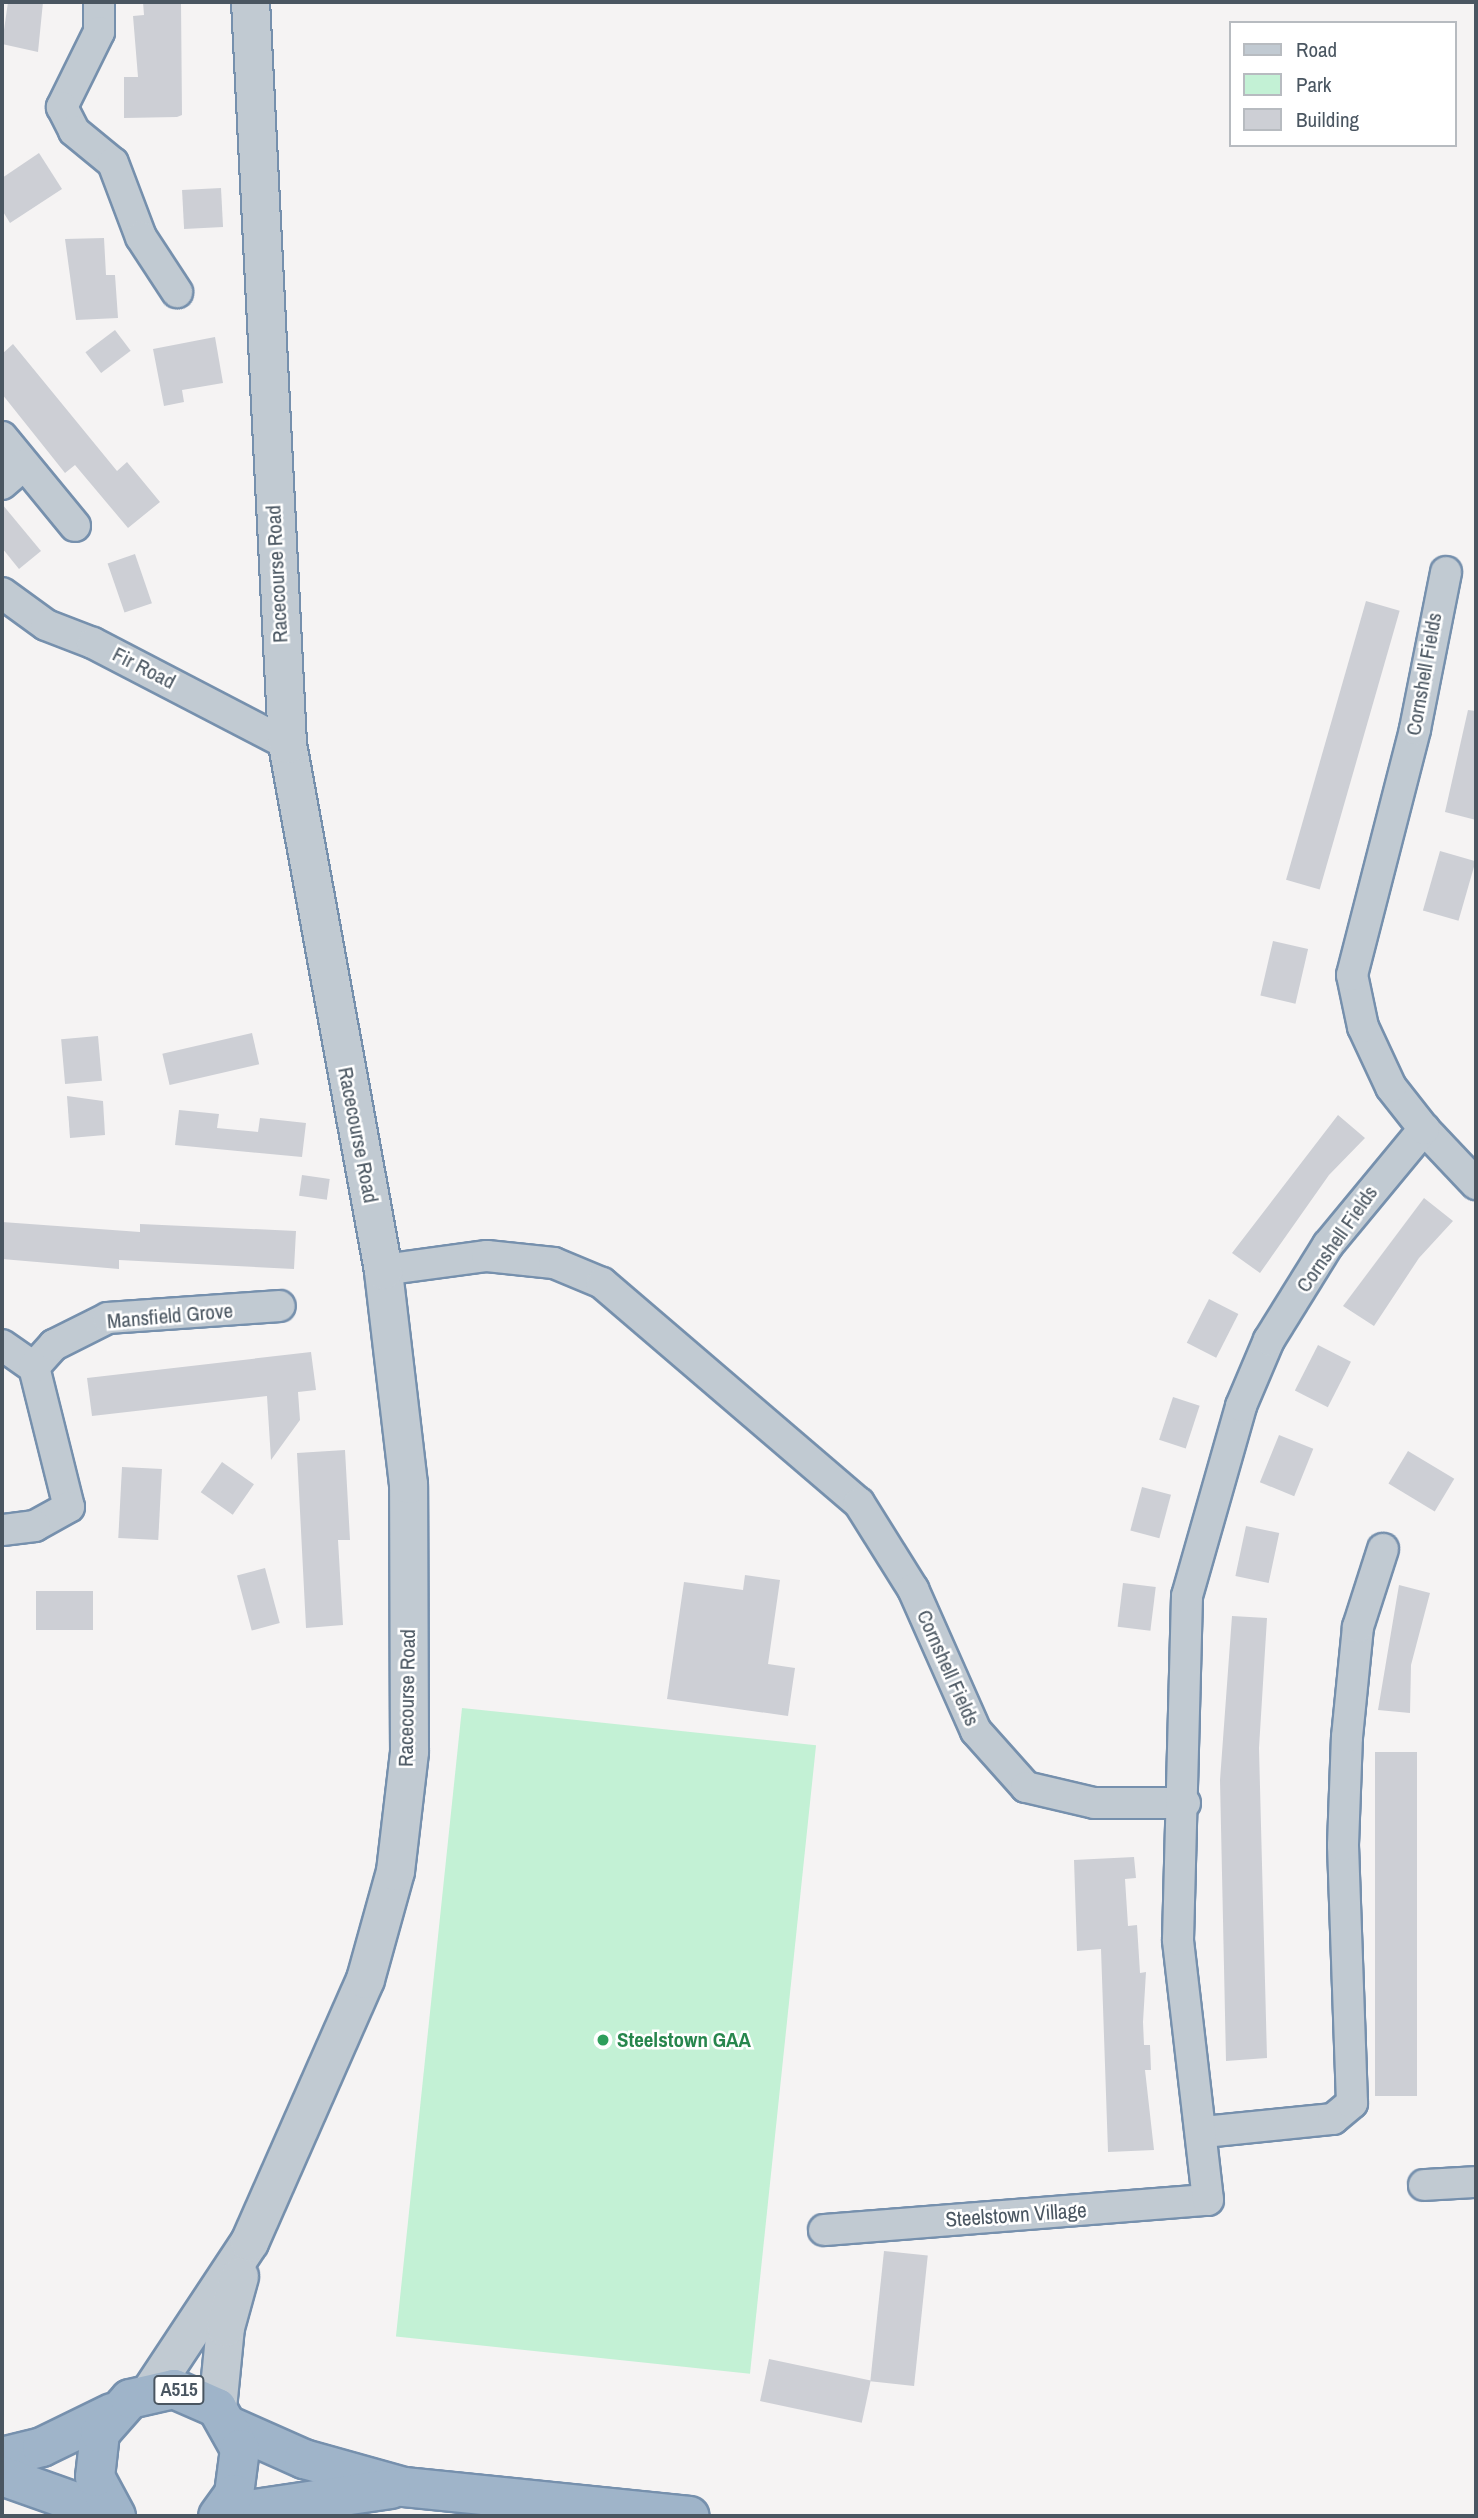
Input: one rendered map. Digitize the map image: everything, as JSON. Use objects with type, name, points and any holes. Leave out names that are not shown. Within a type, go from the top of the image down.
[{"type":"highway","name":"A515","points":[[2,2457],[42,2447],[112,2413],[151,2390],[197,2395],[225,2417],[304,2459],[404,2487],[690,2516]]},
{"type":"highway","points":[[112,2413],[94,2454],[94,2477],[116,2516]]},
{"type":"highway","name":"A515","points":[[219,2515],[241,2472],[225,2417]]},
{"type":"highway","points":[[2,2476],[116,2516]]},
{"type":"highway","name":"A515","points":[[219,2515],[404,2487]]},
{"type":"street","points":[[99,2],[99,32],[62,107],[74,131],[113,163],[141,237],[177,292]]},
{"type":"street","name":"Racecourse Road","points":[[225,2417],[225,2327],[249,2242],[365,1979],[395,1871],[409,1751],[408,1484],[383,1270],[287,744],[250,2]]},
{"type":"street","points":[[2,437],[75,526]]},
{"type":"street","points":[[2,484],[24,465]]},
{"type":"street","name":"Cornshell Fields","points":[[1446,572],[1415,729],[1352,975],[1363,1027],[1391,1087],[1424,1129],[1476,1184]]},
{"type":"street","name":"Fir Road","points":[[2,593],[46,625],[93,643],[287,744]]},
{"type":"street","name":"Cornshell Fields","points":[[383,1270],[488,1256],[554,1263],[602,1283],[859,1503],[913,1589],[976,1731],[1003,1766],[1026,1787],[1094,1802],[1185,1803],[1187,1596],[1241,1406],[1269,1340],[1328,1245],[1424,1129]]},
{"type":"street","name":"Mansfield Grove","points":[[33,1367],[54,1345],[108,1318],[280,1306]]},
{"type":"street","points":[[2,1345],[33,1367],[69,1507],[35,1525],[2,1530]]},
{"type":"street","points":[[1185,1803],[1178,1940],[1204,2132],[1334,2119],[1352,2103],[1343,1845],[1347,1737],[1358,1627],[1383,1549]]},
{"type":"street","name":"Steelstown Village","points":[[824,2230],[1208,2200],[1204,2132]]},
{"type":"street","points":[[1423,2185],[1476,2182]]},
{"type":"street","name":"Racecourse Road","points":[[151,2390],[249,2242]]},
{"type":"green space","name":"Steelstown GAA","points":[[462,1708],[816,1745],[750,2374],[396,2337]]},
{"type":"building","points":[[8,2],[43,2],[38,52],[2,44]]},
{"type":"building","points":[[143,2],[181,2],[182,115],[177,117],[124,118],[124,77],[138,77],[133,16],[144,15]]},
{"type":"building","points":[[39,153],[62,189],[10,223],[2,210],[2,178]]},
{"type":"building","points":[[221,188],[223,227],[184,229],[182,190]]},
{"type":"building","points":[[104,238],[106,275],[115,275],[118,318],[76,320],[65,239]]},
{"type":"building","points":[[115,330],[131,351],[101,373],[85,352]]},
{"type":"building","points":[[215,337],[223,383],[182,390],[184,402],[164,406],[153,349]]},
{"type":"building","points":[[13,344],[117,471],[127,462],[160,502],[128,528],[75,465],[65,473],[2,394],[2,354]]},
{"type":"building","points":[[2,504],[41,551],[19,569],[2,548]]},
{"type":"building","points":[[135,554],[152,603],[125,613],[108,563]]},
{"type":"building","points":[[1366,601],[1400,611],[1320,889],[1286,880]]},
{"type":"building","points":[[1468,710],[1476,711],[1476,820],[1445,812]]},
{"type":"building","points":[[1440,851],[1476,861],[1458,921],[1423,911]]},
{"type":"building","points":[[1273,941],[1308,949],[1295,1004],[1260,996]]},
{"type":"building","points":[[252,1033],[259,1064],[170,1085],[162,1054]]},
{"type":"building","points":[[98,1036],[102,1081],[65,1084],[61,1039]]},
{"type":"building","points":[[67,1096],[103,1101],[105,1135],[70,1138]]},
{"type":"building","points":[[179,1110],[219,1114],[217,1128],[258,1132],[260,1118],[306,1123],[302,1157],[175,1145]]},
{"type":"building","points":[[1338,1115],[1365,1138],[1329,1175],[1260,1273],[1232,1253]]},
{"type":"building","points":[[302,1175],[330,1179],[327,1200],[299,1196]]},
{"type":"building","points":[[1424,1198],[1453,1221],[1419,1258],[1374,1326],[1343,1306]]},
{"type":"building","points":[[2,1222],[140,1232],[140,1224],[296,1231],[294,1269],[119,1260],[119,1269],[2,1259]]},
{"type":"building","points":[[1209,1299],[1238,1314],[1216,1358],[1187,1343]]},
{"type":"building","points":[[1318,1345],[1351,1362],[1328,1407],[1295,1390]]},
{"type":"building","points":[[311,1352],[316,1390],[298,1392],[300,1420],[271,1460],[267,1396],[92,1416],[87,1378]]},
{"type":"building","points":[[1173,1397],[1200,1406],[1186,1448],[1159,1440]]},
{"type":"building","points":[[1279,1435],[1313,1449],[1294,1496],[1260,1482]]},
{"type":"building","points":[[345,1450],[350,1540],[338,1540],[343,1625],[306,1628],[297,1453]]},
{"type":"building","points":[[1408,1451],[1454,1479],[1435,1511],[1388,1484]]},
{"type":"building","points":[[222,1462],[254,1484],[233,1515],[201,1492]]},
{"type":"building","points":[[122,1467],[162,1469],[158,1540],[118,1538]]},
{"type":"building","points":[[1142,1487],[1171,1495],[1159,1538],[1130,1530]]},
{"type":"building","points":[[1246,1526],[1279,1533],[1269,1583],[1235,1576]]},
{"type":"building","points":[[265,1568],[280,1623],[252,1631],[237,1576]]},
{"type":"building","points":[[745,1575],[780,1580],[768,1664],[795,1668],[788,1716],[667,1699],[684,1582],[743,1590]]},
{"type":"building","points":[[1123,1583],[1156,1587],[1150,1631],[1118,1627]]},
{"type":"building","points":[[1399,1585],[1430,1593],[1411,1665],[1410,1713],[1378,1710]]},
{"type":"building","points":[[36,1591],[93,1591],[93,1630],[36,1630]]},
{"type":"building","points":[[1232,1616],[1267,1618],[1259,1748],[1267,2058],[1226,2061],[1220,1780]]},
{"type":"building","points":[[1375,1752],[1417,1752],[1417,2096],[1375,2096]]},
{"type":"building","points":[[1134,1857],[1136,1878],[1125,1879],[1128,1926],[1137,1925],[1140,1973],[1146,1972],[1144,2045],[1150,2045],[1151,2070],[1145,2070],[1154,2150],[1108,2152],[1101,1949],[1077,1951],[1074,1860]]},
{"type":"building","points":[[884,2251],[928,2256],[914,2386],[870,2381]]},
{"type":"building","points":[[769,2359],[871,2381],[862,2423],[760,2401]]},
{"type":"place","name":"Steelstown GAA","points":[[603,2040]]}]
